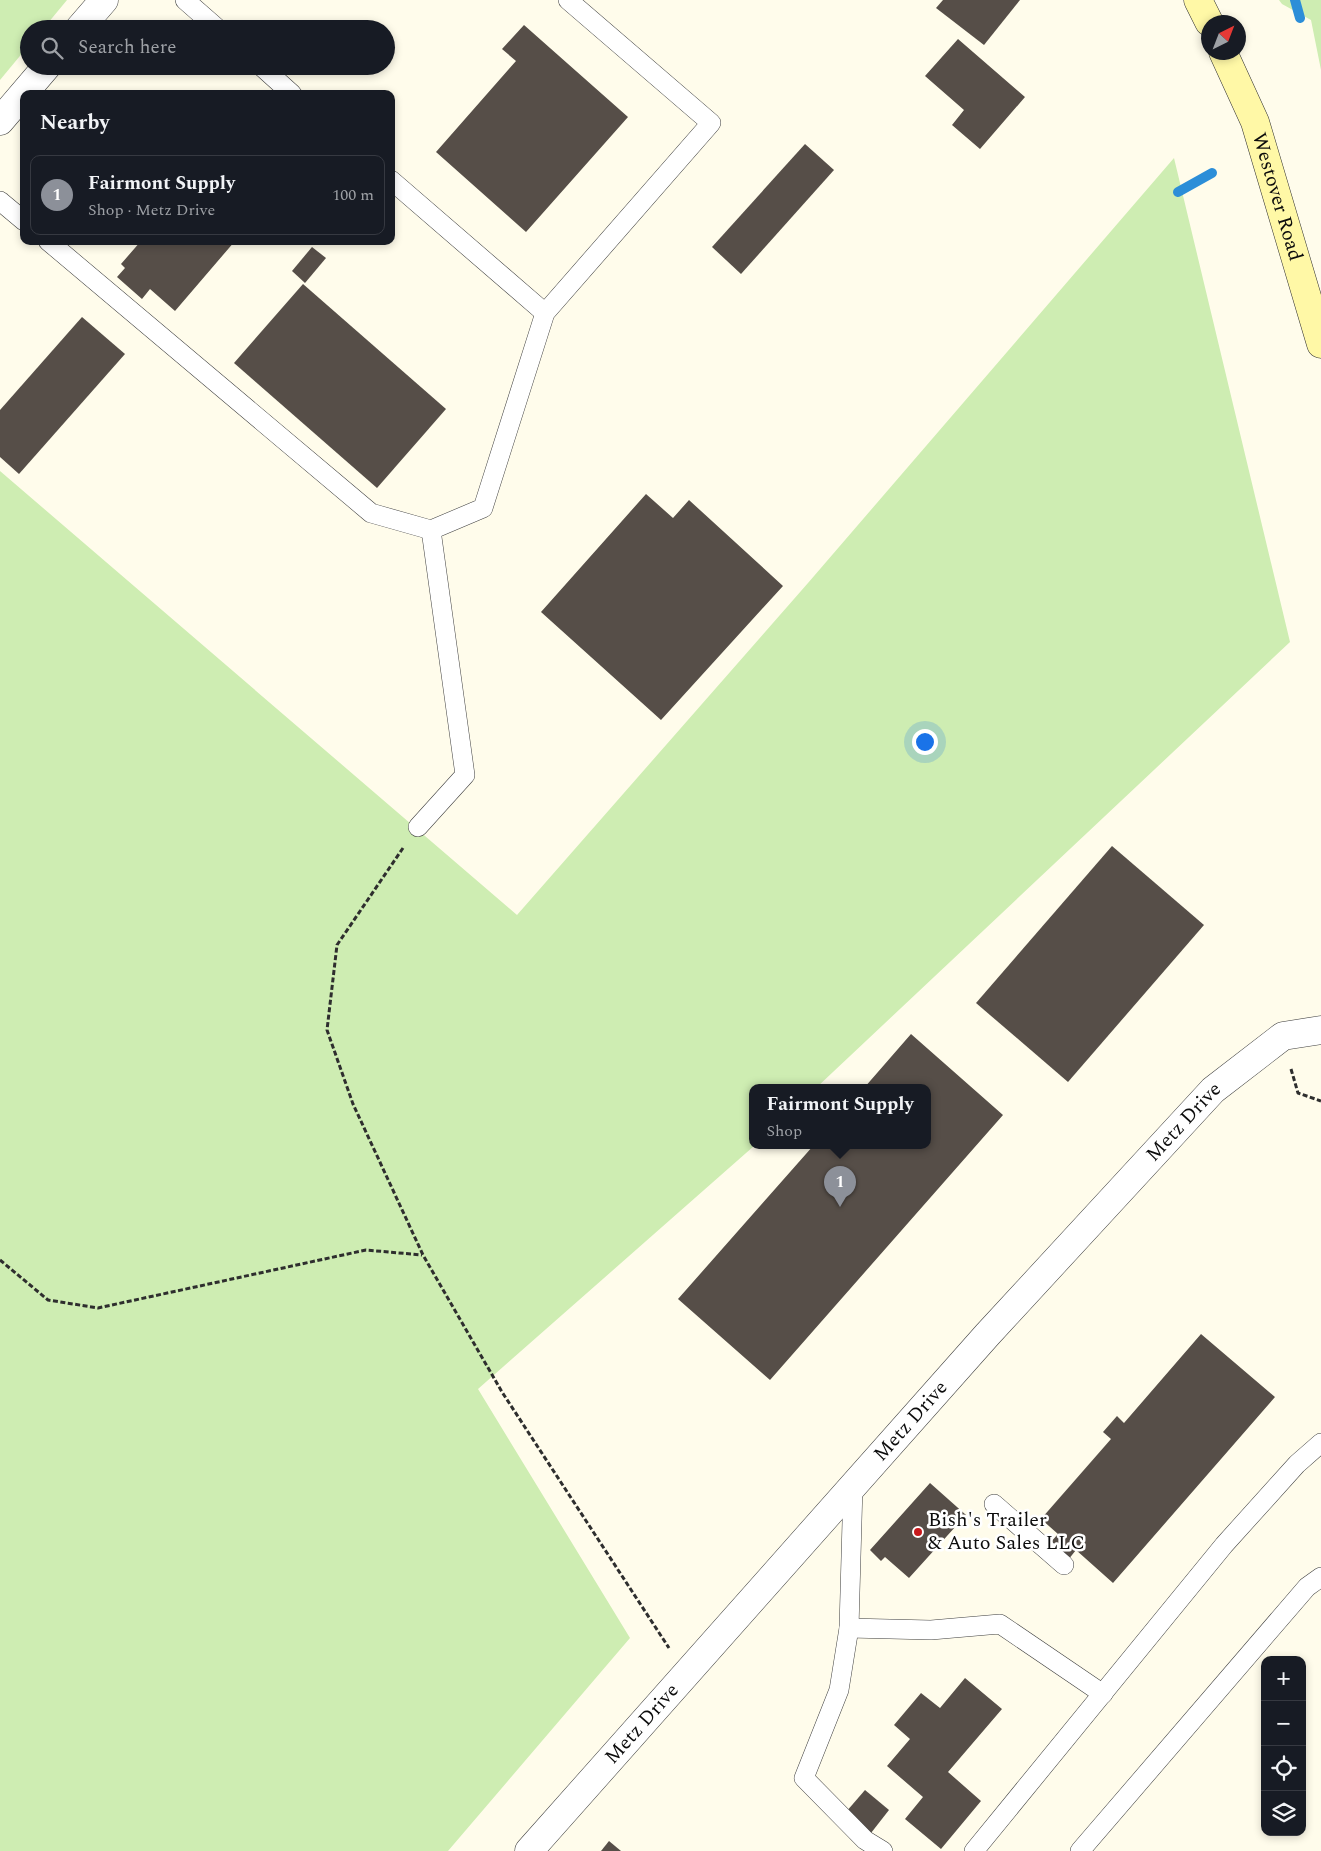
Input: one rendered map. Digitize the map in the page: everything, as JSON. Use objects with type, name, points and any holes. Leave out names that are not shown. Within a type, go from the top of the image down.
[{"type":"street","points":[[87,20],[104,0]]},
{"type":"street","points":[[1198,0],[1205,15]]},
{"type":"street","name":"Westover Road","points":[[1226,60],[1255,122],[1321,344]]},
{"type":"street","points":[[26,90],[39,75]]},
{"type":"street","points":[[0,121],[20,98]]},
{"type":"street","name":"Metz Drive","points":[[528,1851],[987,1335],[1213,1090],[1283,1036],[1321,1030]]},
{"type":"lane","points":[[185,0],[208,20]]},
{"type":"lane","points":[[53,245],[371,513],[431,530],[483,508],[545,313],[711,123],[568,0]]},
{"type":"lane","points":[[271,75],[288,90]]},
{"type":"lane","points":[[395,183],[545,313]]},
{"type":"lane","points":[[0,201],[20,218]]},
{"type":"lane","points":[[418,827],[465,775],[431,530]]},
{"type":"lane","points":[[974,1851],[1224,1545],[1297,1464],[1321,1443]]},
{"type":"lane","points":[[853,1486],[849,1628],[839,1690],[804,1778],[865,1840],[883,1851]]},
{"type":"lane","points":[[994,1504],[1064,1565]]},
{"type":"lane","points":[[1080,1851],[1307,1587],[1321,1577]]},
{"type":"lane","points":[[849,1628],[931,1630],[1000,1624],[1103,1694]]},
{"type":"path","points":[[418,827],[337,946],[327,1030],[353,1104],[423,1255],[502,1392],[686,1673]]},
{"type":"path","points":[[1283,1036],[1298,1093],[1321,1101]]},
{"type":"path","points":[[0,1260],[48,1300],[98,1308],[366,1250],[423,1255]]},
{"type":"green space","points":[[0,0],[67,0],[50,20],[20,20],[20,56],[0,80]]},
{"type":"green space","points":[[1279,0],[1321,0],[1321,70],[1311,20],[1282,4]]},
{"type":"green space","points":[[1174,158],[1290,642],[820,1084],[749,1084],[749,1149],[751,1149],[478,1389],[630,1638],[448,1851],[0,1851],[0,471],[517,915],[808,583]]},
{"type":"building","points":[[943,0],[1020,0],[984,45],[936,8]]},
{"type":"building","points":[[524,25],[628,117],[526,232],[436,152],[516,61],[502,49]]},
{"type":"building","points":[[958,39],[1025,97],[980,149],[952,125],[964,110],[925,76]]},
{"type":"building","points":[[805,144],[834,170],[741,274],[712,247]]},
{"type":"building","points":[[138,245],[232,245],[175,311],[150,289],[142,299],[117,277],[125,268],[121,264]]},
{"type":"building","points":[[312,247],[326,258],[305,283],[292,271]]},
{"type":"building","points":[[303,284],[446,409],[377,488],[234,363]]},
{"type":"building","points":[[82,317],[125,354],[19,474],[0,457],[0,410]]},
{"type":"building","points":[[646,494],[673,518],[689,500],[783,586],[661,720],[541,612]]},
{"type":"building","points":[[1112,846],[1204,925],[1068,1082],[976,1003]]},
{"type":"building","points":[[911,1034],[1003,1115],[770,1380],[678,1299],[810,1149],[931,1149],[931,1084],[867,1084]]},
{"type":"building","points":[[1201,1334],[1275,1397],[1113,1583],[1076,1550],[1068,1560],[1050,1543],[1058,1534],[1041,1519],[1111,1439],[1103,1432],[1117,1416],[1124,1423]]},
{"type":"building","name":"Bish's Trailer & Auto Sales LLC","points":[[930,1483],[966,1515],[909,1578],[885,1557],[881,1561],[870,1550]]},
{"type":"building","points":[[965,1678],[1002,1709],[948,1772],[981,1801],[941,1849],[905,1819],[923,1797],[887,1766],[910,1739],[894,1725],[921,1693],[940,1708]]},
{"type":"building","points":[[865,1790],[889,1810],[871,1833],[846,1812]]},
{"type":"building","points":[[609,1841],[621,1851],[601,1851]]},
{"type":"waterway","points":[[1295,0],[1300,18]]},
{"type":"waterway","points":[[1178,192],[1212,173]]},
{"type":"place","name":"Fairmont Supply","points":[[840,1207]]},
{"type":"place","name":"Bish's Trailer & Auto Sales LLC","points":[[918,1532]]}]
